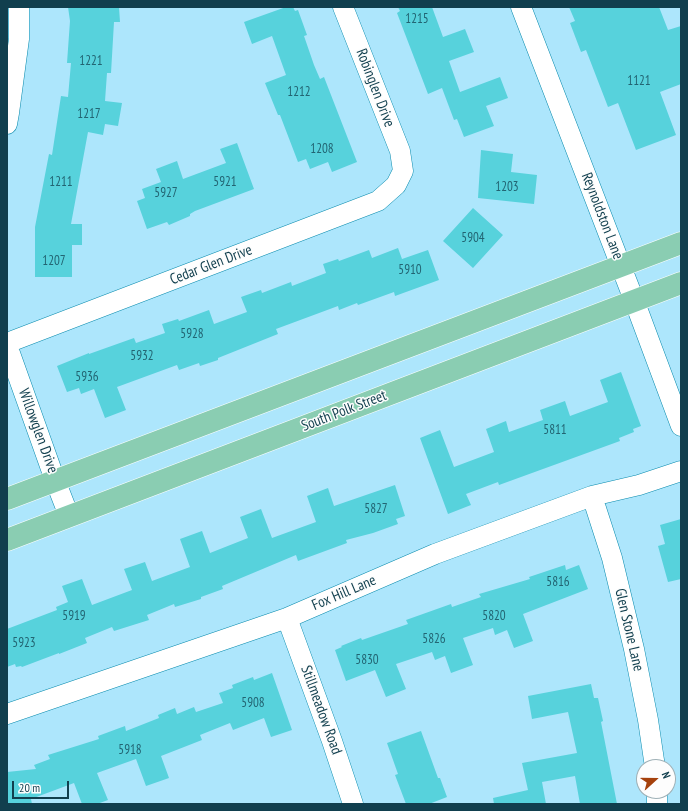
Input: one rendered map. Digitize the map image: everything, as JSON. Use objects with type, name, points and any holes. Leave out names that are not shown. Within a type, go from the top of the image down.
[{"type":"main road","points":[[7,499],[681,243]]},
{"type":"main road","name":"South Polk Street","points":[[7,540],[681,282]]},
{"type":"street","points":[[7,124],[19,39],[19,7]]},
{"type":"street","name":"Robinglen Drive","points":[[343,7],[400,151],[403,171]]},
{"type":"street","name":"Reynoldston Lane","points":[[521,7],[681,426]]},
{"type":"street","name":"Cedar Glen Drive","points":[[7,344],[378,201],[396,185],[403,171]]},
{"type":"street","name":"Willowglen Drive","points":[[7,344],[69,516]]},
{"type":"street","name":"Fox Hill Lane","points":[[7,714],[287,618],[435,554],[592,496],[639,485],[681,471]]},
{"type":"street","name":"Glen Stone Lane","points":[[592,496],[612,558],[634,649],[654,759]]},
{"type":"street","name":"Stillmeadow Road","points":[[287,618],[332,741],[353,804]]},
{"type":"building","points":[[68,7],[119,7],[120,22],[114,22],[111,73],[107,73],[105,101],[122,103],[118,126],[105,124],[103,135],[88,132],[71,224],[82,224],[82,245],[72,245],[72,277],[35,277],[35,227],[49,154],[52,155],[61,96],[68,97],[71,63],[67,63],[70,21]]},
{"type":"building","points":[[286,7],[293,7],[295,11],[298,10],[307,35],[304,36],[314,65],[320,79],[324,77],[357,162],[332,172],[328,162],[310,169],[306,159],[298,162],[280,115],[278,115],[265,83],[286,75],[272,36],[252,44],[244,22]]},
{"type":"building","points":[[398,7],[432,7],[443,37],[465,29],[474,52],[449,61],[460,92],[500,77],[508,98],[486,106],[494,126],[464,137],[457,119],[454,120],[442,88],[428,94],[397,13],[400,11]]},
{"type":"building","points":[[569,7],[659,7],[668,30],[681,26],[681,84],[660,92],[676,135],[636,150],[618,103],[608,107],[586,50],[581,52],[570,23],[575,21]]},
{"type":"building","points":[[237,143],[254,189],[195,211],[190,214],[190,216],[169,225],[167,222],[147,229],[137,201],[145,198],[142,189],[161,182],[156,169],[177,161],[183,179],[226,163],[220,149]]},
{"type":"building","points":[[481,150],[513,154],[511,172],[537,175],[534,204],[478,198]]},
{"type":"building","points":[[473,208],[503,235],[473,268],[443,241]]},
{"type":"building","points":[[398,248],[402,259],[428,250],[439,280],[395,296],[394,292],[339,310],[338,306],[276,329],[278,334],[218,358],[218,360],[200,366],[199,363],[179,370],[177,365],[117,387],[126,410],[105,418],[94,389],[81,394],[79,388],[67,392],[57,366],[89,353],[134,338],[136,343],[165,333],[162,324],[178,319],[179,321],[209,310],[214,324],[247,312],[241,297],[261,290],[262,293],[291,282],[292,286],[326,273],[323,264],[338,259],[339,261],[369,250],[372,258]]},
{"type":"building","points":[[621,372],[641,426],[633,429],[634,432],[619,438],[620,441],[499,485],[498,482],[466,494],[471,505],[448,514],[420,438],[440,430],[454,467],[494,452],[486,429],[506,421],[509,432],[543,420],[540,410],[565,401],[570,416],[608,402],[600,380]]},
{"type":"building","points":[[395,485],[405,516],[396,519],[398,524],[373,533],[346,540],[347,543],[298,561],[296,555],[222,586],[223,589],[201,597],[201,599],[175,607],[174,604],[147,615],[149,620],[114,631],[112,627],[85,638],[87,643],[59,654],[22,667],[16,667],[15,664],[7,667],[7,629],[57,610],[56,607],[68,602],[62,586],[82,579],[92,605],[132,590],[124,569],[145,562],[152,581],[190,567],[180,539],[202,531],[210,553],[248,538],[240,517],[261,509],[272,538],[316,522],[307,496],[328,488],[334,506]]},
{"type":"building","points":[[681,519],[681,579],[668,582],[658,546],[665,544],[660,525]]},
{"type":"building","points":[[565,565],[566,570],[579,565],[588,589],[523,614],[533,641],[514,648],[507,630],[495,635],[493,628],[463,638],[473,665],[451,673],[445,656],[435,660],[432,652],[396,664],[406,689],[386,697],[375,670],[346,681],[335,650],[342,647],[341,646],[361,638],[362,640],[408,624],[406,620],[451,604],[452,607],[481,597],[479,594],[530,579],[529,577]]},
{"type":"building","points":[[272,673],[292,730],[271,737],[264,718],[233,730],[230,723],[200,735],[202,740],[161,756],[169,778],[146,786],[136,759],[97,773],[108,800],[97,804],[82,804],[74,783],[31,799],[32,804],[7,804],[7,772],[36,769],[34,765],[50,759],[48,755],[99,739],[98,736],[125,726],[126,731],[159,718],[158,715],[175,708],[177,714],[194,707],[196,712],[223,703],[219,693],[233,688],[232,685],[253,677],[254,680]]},
{"type":"building","points":[[591,684],[594,698],[598,698],[603,721],[601,722],[617,804],[580,804],[575,776],[542,782],[546,804],[494,804],[493,798],[528,790],[522,763],[577,753],[568,712],[532,719],[528,696]]},
{"type":"building","points":[[421,731],[438,778],[440,778],[447,797],[429,804],[406,804],[395,775],[398,774],[387,743]]}]
